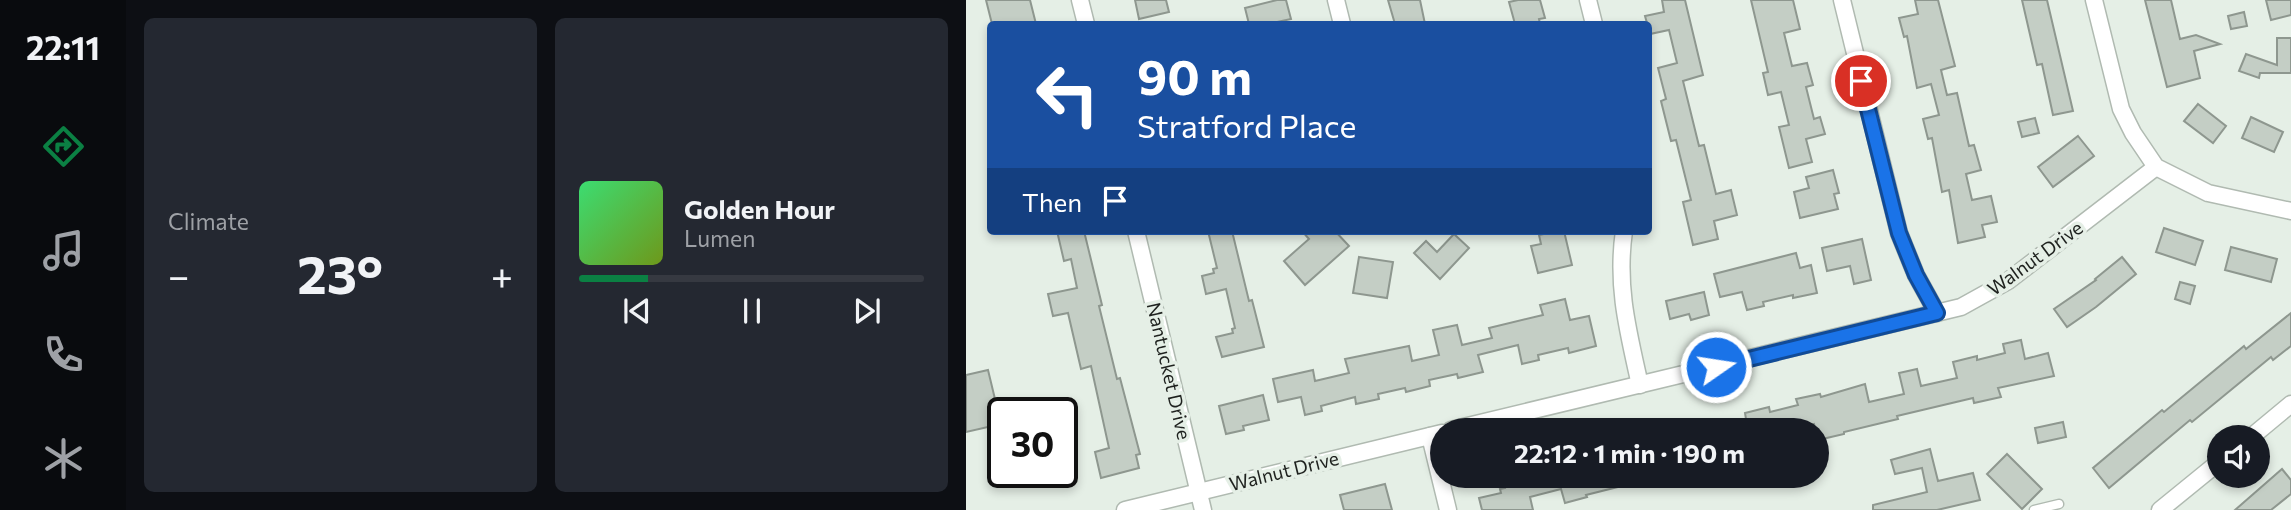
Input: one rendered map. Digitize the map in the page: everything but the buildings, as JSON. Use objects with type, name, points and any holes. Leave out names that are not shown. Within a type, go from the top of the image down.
[{"type":"street","points":[[1080,0],[1085,21]]},
{"type":"street","points":[[1336,0],[1341,21]]},
{"type":"street","points":[[1588,0],[1593,21]]},
{"type":"street","points":[[1842,0],[1899,233],[1916,275],[1937,313]]},
{"type":"street","points":[[2094,0],[2121,109],[2133,133],[2156,167],[2207,193],[2291,211]]},
{"type":"street","name":"Walnut Drive","points":[[1501,418],[1961,307],[2008,281],[2156,167]]},
{"type":"street","name":"Nantucket Drive","points":[[1137,235],[1203,510]]},
{"type":"street","points":[[1624,235],[1620,281],[1624,314],[1640,385]]},
{"type":"street","points":[[2266,425],[2291,404]]},
{"type":"street","name":"Walnut Drive","points":[[1125,510],[1430,435]]},
{"type":"street","points":[[2160,510],[2207,472]]},
{"type":"street","points":[[1445,488],[1448,510]]},
{"type":"lane","points":[[2034,510],[2059,504]]},
{"type":"route","points":[[1716,367],[1937,313],[1916,275],[1899,233],[1861,81]]}]
